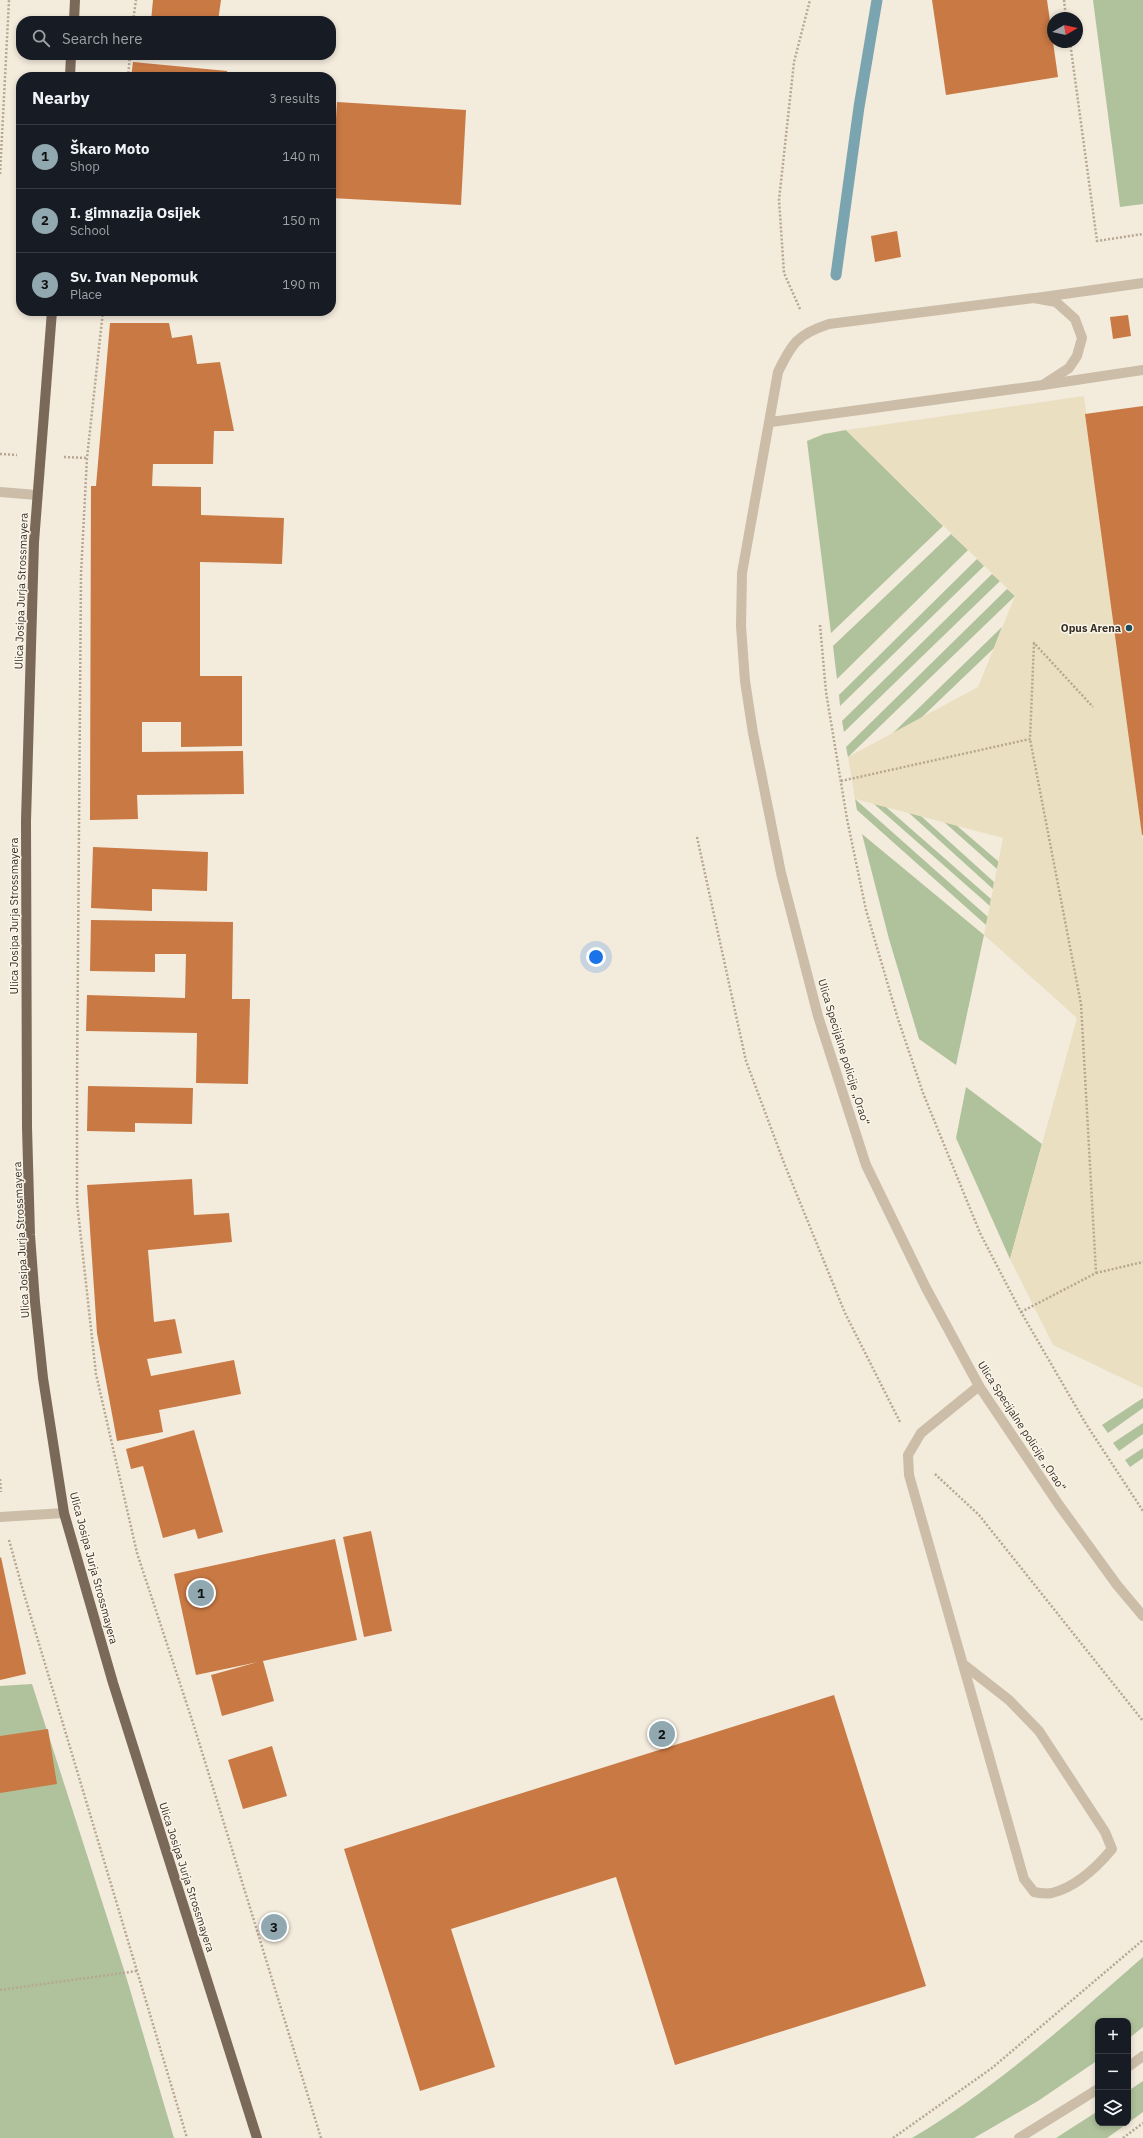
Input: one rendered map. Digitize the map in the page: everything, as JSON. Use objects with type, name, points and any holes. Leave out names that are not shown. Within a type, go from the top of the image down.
[{"type":"main road","points":[[74,16],[75,0]]},
{"type":"main road","points":[[70,72],[71,60]]},
{"type":"main road","name":"Ulica Josipa Jurja Strossmayera","points":[[52,316],[37,495],[26,821],[28,1143],[35,1302],[53,1450],[64,1513],[113,1683],[257,2138]]},
{"type":"street","points":[[810,330],[829,324],[1143,283]]},
{"type":"street","points":[[1034,298],[1056,302],[1075,319],[1082,338],[1077,356],[1069,368],[1043,385]]},
{"type":"street","name":"Ulica Specijalne policije „Orao“","points":[[810,330],[790,348],[778,372],[771,422],[753,509],[742,573],[741,626],[745,681],[753,733],[781,873],[818,1016],[866,1165],[926,1288],[979,1386],[1059,1505],[1143,1616]]},
{"type":"street","points":[[771,422],[1143,370]]},
{"type":"street","points":[[0,492],[37,495]]},
{"type":"street","points":[[963,1664],[1009,1700],[1039,1731],[1105,1832],[1112,1849],[1097,1867],[1066,1887],[1051,1893],[1034,1892],[1024,1879],[909,1475],[908,1455],[921,1433],[979,1386]]},
{"type":"street","points":[[2,1517],[64,1513]]},
{"type":"street","points":[[1131,2065],[1143,2056]]},
{"type":"street","points":[[1019,2138],[1096,2090]]},
{"type":"path","points":[[0,174],[9,0]]},
{"type":"path","points":[[134,16],[136,0]]},
{"type":"path","points":[[810,0],[794,62],[779,200],[784,273],[810,330]]},
{"type":"path","points":[[1064,0],[1065,12]]},
{"type":"path","points":[[1071,48],[1097,240],[1143,234]]},
{"type":"path","points":[[128,72],[130,60]]},
{"type":"path","points":[[102,316],[87,458],[81,574],[77,1081],[77,1202],[96,1374],[137,1553],[194,1726],[321,2138]]},
{"type":"path","points":[[820,625],[826,692],[841,781],[866,910],[898,1020],[923,1093],[980,1233],[1021,1312],[1086,1424],[1143,1511]]},
{"type":"path","points":[[1093,707],[1034,643],[1030,739],[1081,1004],[1096,1273]]},
{"type":"path","points":[[841,781],[1030,739]]},
{"type":"path","points":[[698,837],[746,1061],[784,1163],[845,1313],[901,1423],[928,1466],[979,1515],[1143,1721]]},
{"type":"path","points":[[1021,1312],[1096,1273],[1143,1262]]},
{"type":"path","points":[[0,1479],[2,1517],[187,2138]]},
{"type":"path","points":[[893,2138],[992,2068],[1143,1940]]},
{"type":"path","points":[[0,1990],[137,1971]]},
{"type":"path","points":[[1123,2138],[1143,2123]]},
{"type":"green space","points":[[1093,0],[1143,0],[1143,204],[1120,207]]},
{"type":"green space","points":[[846,430],[943,526],[831,633],[807,441],[824,434]]},
{"type":"green space","points":[[951,534],[968,550],[837,679],[833,646]]},
{"type":"green space","points":[[977,559],[984,566],[840,706],[839,695]]},
{"type":"green space","points":[[992,574],[1000,581],[844,732],[842,721]]},
{"type":"green space","points":[[1007,589],[1015,596],[848,757],[846,747]]},
{"type":"green space","points":[[1002,627],[994,648],[921,718],[892,734]]},
{"type":"green space","points":[[855,799],[988,917],[986,925],[857,810]]},
{"type":"green space","points":[[874,804],[886,807],[991,899],[990,906]]},
{"type":"green space","points":[[908,812],[921,816],[994,882],[993,889]]},
{"type":"green space","points":[[943,821],[956,825],[999,862],[997,869]]},
{"type":"green space","points":[[862,834],[984,935],[956,1065],[919,1039],[889,939]]},
{"type":"green space","points":[[966,1087],[1042,1144],[1010,1259],[956,1138]]},
{"type":"green space","points":[[1143,1398],[1143,1408],[1108,1433],[1102,1425]]},
{"type":"green space","points":[[1143,1423],[1143,1434],[1119,1451],[1113,1443]]},
{"type":"green space","points":[[1143,1448],[1143,1458],[1130,1467],[1125,1460]]},
{"type":"green space","points":[[32,1684],[125,1973],[174,2138],[0,2138],[0,1686]]},
{"type":"green space","points":[[1143,1957],[1143,2027],[1131,2037],[1131,2018],[1095,2018],[1095,2062],[1038,2101],[974,2138],[912,2138],[973,2098],[1003,2076]]},
{"type":"green space","points":[[1143,2081],[1143,2112],[1131,2121],[1131,2090]]},
{"type":"green space","points":[[1095,2113],[1095,2126],[1124,2126],[1107,2138],[1056,2138]]},
{"type":"shaded area","points":[[1084,396],[1143,842],[1143,1388],[1053,1345],[1010,1259],[1077,1018],[984,935],[1003,838],[855,799],[848,757],[978,687],[1015,596],[846,430]]},
{"type":"building","points":[[153,0],[221,0],[219,16],[151,16]]},
{"type":"building","points":[[932,0],[1047,0],[1049,12],[1047,12],[1047,48],[1054,48],[1058,77],[946,95]]},
{"type":"building","points":[[133,62],[227,71],[227,72],[132,72]]},
{"type":"building","points":[[337,102],[466,110],[461,205],[336,198]]},
{"type":"building","points":[[897,231],[901,257],[875,262],[871,236]]},
{"type":"building","points":[[1128,315],[1131,336],[1113,339],[1110,317]]},
{"type":"building","points":[[110,323],[169,323],[172,338],[192,335],[197,364],[220,362],[234,431],[214,431],[213,464],[153,464],[152,486],[201,487],[201,515],[284,518],[282,564],[200,562],[200,676],[242,676],[242,746],[181,747],[181,722],[142,722],[142,752],[243,751],[244,794],[137,795],[138,819],[90,820],[91,486],[96,486]]},
{"type":"building","name":"Opus Arena","points":[[1143,406],[1143,835],[1142,835],[1085,414]]},
{"type":"building","points":[[93,847],[208,852],[207,891],[152,889],[152,911],[91,908]]},
{"type":"building","points":[[91,920],[233,922],[232,999],[250,999],[248,1084],[196,1083],[197,1033],[86,1031],[87,995],[185,998],[186,954],[155,954],[155,972],[90,971]]},
{"type":"building","points":[[88,1086],[193,1088],[192,1124],[135,1123],[135,1132],[87,1131]]},
{"type":"building","points":[[192,1179],[194,1215],[229,1213],[232,1242],[148,1250],[154,1322],[175,1319],[182,1353],[147,1359],[151,1376],[234,1360],[241,1394],[159,1410],[163,1432],[117,1441],[97,1333],[87,1185]]},
{"type":"building","points":[[194,1430],[223,1532],[198,1539],[195,1529],[163,1538],[143,1466],[131,1469],[126,1449]]},
{"type":"building","points":[[371,1531],[392,1631],[364,1637],[343,1537]]},
{"type":"building","points":[[335,1539],[357,1640],[263,1661],[274,1701],[222,1716],[211,1675],[258,1662],[196,1675],[174,1574]]},
{"type":"building","points":[[1,1557],[26,1674],[0,1680],[0,1558]]},
{"type":"building","points":[[834,1695],[926,1986],[675,2065],[616,1877],[451,1929],[495,2067],[420,2091],[344,1849]]},
{"type":"building","points":[[48,1729],[57,1784],[0,1793],[0,1736]]},
{"type":"building","points":[[272,1746],[287,1796],[243,1809],[228,1760]]},
{"type":"waterway","points":[[836,275],[859,107],[877,0]]},
{"type":"place","name":"Opus Arena","points":[[1129,628]]},
{"type":"place","name":"Škaro Moto","points":[[201,1593]]},
{"type":"place","name":"I. gimnazija Osijek","points":[[662,1734]]},
{"type":"place","name":"Sv. Ivan Nepomuk","points":[[274,1927]]}]
